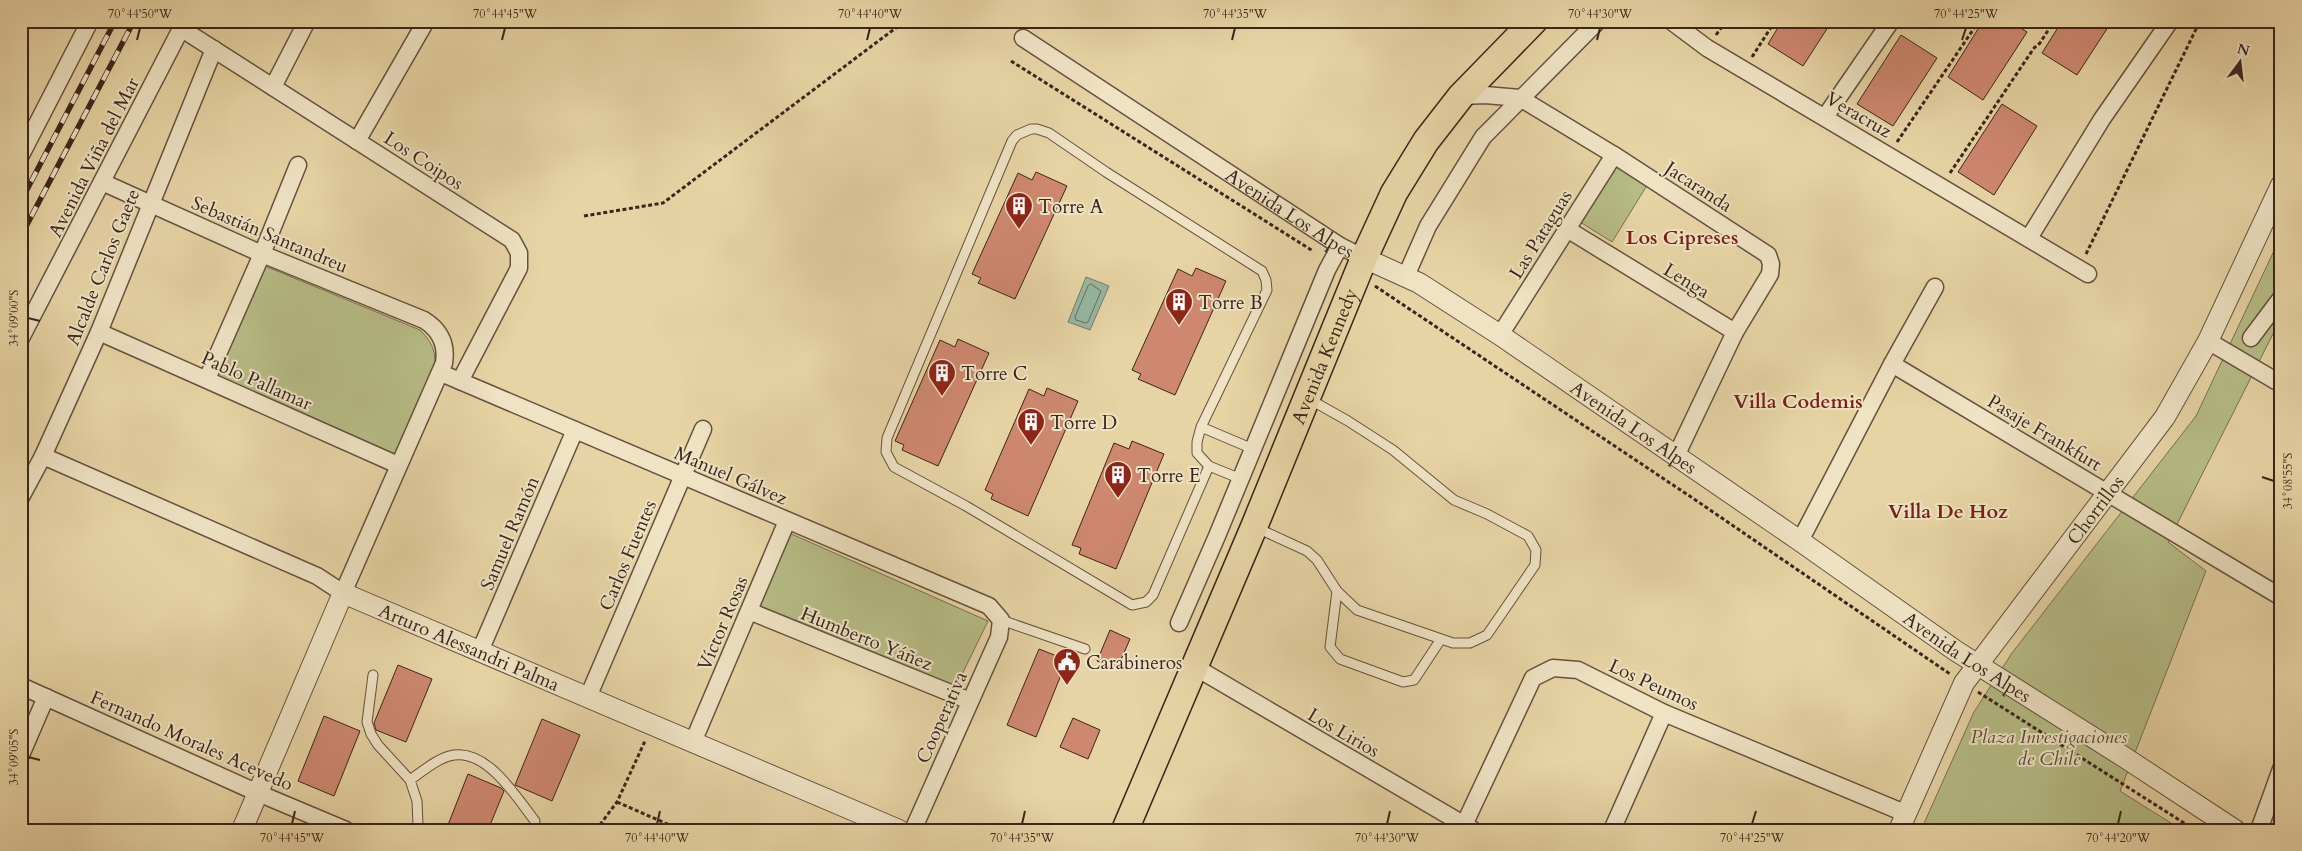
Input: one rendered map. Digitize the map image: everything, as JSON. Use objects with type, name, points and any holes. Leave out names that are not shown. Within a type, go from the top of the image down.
[{"type":"main road","name":"Avenida Kennedy","points":[[1125,830],[1254,527],[1361,266],[1394,193],[1426,141],[1461,96],[1534,21]]},
{"type":"street","points":[[21,156],[90,21]]},
{"type":"street","points":[[273,87],[307,21]]},
{"type":"street","points":[[357,141],[426,21]]},
{"type":"street","points":[[1406,276],[1428,226],[1483,137],[1598,21]]},
{"type":"street","name":"Veracruz","points":[[1671,21],[1707,48],[2083,271]]},
{"type":"street","points":[[1825,117],[1891,21]]},
{"type":"street","points":[[2029,238],[2102,119],[2170,21]]},
{"type":"street","name":"Los Coipos","points":[[184,25],[214,49],[512,240],[519,253],[518,268],[460,381]]},
{"type":"street","name":"Avenida Viña del Mar","points":[[21,338],[184,25]]},
{"type":"street","name":"Avenida Los Alpes","points":[[1022,38],[1336,253],[1361,266],[1406,276],[1500,335],[1800,540],[1977,664],[2235,830]]},
{"type":"street","name":"Alcalde Carlos Gaete","points":[[21,496],[43,456],[98,332],[214,49]]},
{"type":"street","points":[[1461,96],[1484,95],[1520,98]]},
{"type":"street","name":"Jacaranda","points":[[1520,98],[1614,155],[1768,255],[1771,264],[1770,274],[1735,332],[1676,456]]},
{"type":"street","name":"Las Pataguas","points":[[1500,335],[1614,155]]},
{"type":"street","points":[[206,379],[262,254],[298,165]]},
{"type":"street","name":"Sebastián Santandreu","points":[[102,182],[262,254],[424,320],[437,331],[444,346],[445,355],[441,373]]},
{"type":"street","name":"Chorrillos","points":[[1903,822],[1964,684],[1977,664],[2016,616],[2165,417],[2208,341],[2278,198]]},
{"type":"street","name":"Lenga","points":[[1567,230],[1735,332]]},
{"type":"street","name":"Avenida Kennedy","points":[[1178,623],[1336,253]]},
{"type":"street","points":[[1800,540],[1935,286]]},
{"type":"street","points":[[2251,338],[2281,298]]},
{"type":"street","name":"Pablo Pallamar","points":[[98,332],[398,465]]},
{"type":"street","points":[[2208,341],[2281,384]]},
{"type":"street","name":"Pasaje Frankfurt","points":[[1892,364],[2281,597]]},
{"type":"street","points":[[242,830],[398,465],[441,373]]},
{"type":"street","name":"Manuel Gálvez","points":[[441,373],[989,606],[1001,620]]},
{"type":"street","name":"Carlos Fuentes","points":[[588,697],[703,429]]},
{"type":"street","name":"Samuel Ramón","points":[[480,651],[575,430]]},
{"type":"street","points":[[1253,449],[1281,460]]},
{"type":"street","name":"Arturo Alessandri Palma","points":[[43,456],[317,576],[343,592],[899,830]]},
{"type":"street","points":[[1241,479],[1268,490]]},
{"type":"street","name":"Víctor Rosas","points":[[693,742],[788,521]]},
{"type":"street","name":"Humberto Yáñez","points":[[748,611],[970,701]]},
{"type":"street","name":"Cooperativa","points":[[913,830],[999,637],[1001,620]]},
{"type":"street","name":"Los Lirios","points":[[1195,667],[1469,828]]},
{"type":"street","name":"Los Peumos","points":[[1469,828],[1533,678],[1553,668],[1578,670],[1664,713],[1903,822]]},
{"type":"street","name":"Fernando Morales Acevedo","points":[[21,686],[258,793],[346,830]]},
{"type":"street","points":[[21,755],[46,697]]},
{"type":"street","points":[[1612,830],[1664,713]]},
{"type":"street","points":[[2259,830],[2281,769]]},
{"type":"lane","points":[[1209,466],[1153,595],[1146,602],[1132,605],[966,506],[900,470],[887,458],[885,444],[887,438],[1012,140],[1017,135],[1031,129],[1049,133],[1106,172],[1262,271],[1265,275],[1266,290],[1201,427],[1197,442],[1197,453],[1209,466],[1241,479]]},
{"type":"lane","points":[[1254,527],[1306,551],[1317,560],[1336,591],[1357,610],[1453,643],[1470,643],[1487,636],[1535,565],[1536,550],[1528,536],[1487,514],[1454,500],[1393,450],[1348,421],[1306,398]]},
{"type":"lane","points":[[1201,427],[1253,449]]},
{"type":"lane","points":[[1336,591],[1330,647],[1340,659],[1403,682],[1414,680],[1441,640]]},
{"type":"lane","points":[[1001,620],[1085,649]]},
{"type":"lane","points":[[373,675],[367,722],[371,734],[410,780],[417,802],[418,824],[416,830]]},
{"type":"lane","points":[[410,780],[440,761],[454,755],[469,756],[490,768],[506,783],[535,821]]},
{"type":"path","points":[[584,216],[663,202],[905,21]]},
{"type":"path","points":[[1744,70],[1774,21]]},
{"type":"path","points":[[1889,155],[1979,21]]},
{"type":"path","points":[[1942,186],[2054,21]]},
{"type":"path","points":[[2083,271],[2200,21]]},
{"type":"path","points":[[1011,61],[1299,244],[1336,253]]},
{"type":"path","points":[[1361,266],[1694,500],[1964,684],[2195,830]]},
{"type":"path","points":[[596,830],[617,802],[652,724]]},
{"type":"path","points":[[617,802],[681,830]]},
{"type":"green space","points":[[1622,154],[1654,174],[1612,242],[1580,222]]},
{"type":"green space","name":"Plaza Investigaciones de Chile","points":[[2281,236],[2281,318],[2168,542],[2206,571],[2120,791],[2182,830],[1921,830],[1974,712],[2012,653],[2196,416]]},
{"type":"green space","points":[[265,266],[420,330],[430,342],[435,363],[394,457],[215,374]]},
{"type":"green space","points":[[787,532],[988,621],[952,695],[755,612]]},
{"type":"water","points":[[1086,277],[1109,286],[1090,330],[1068,322]]},
{"type":"building","points":[[1782,21],[1832,21],[1803,66],[1768,44]]},
{"type":"building","points":[[1983,21],[2010,21],[2027,32],[1983,100],[1948,77]]},
{"type":"building","points":[[2062,21],[2112,21],[2077,75],[2042,53]]},
{"type":"building","points":[[1901,35],[1937,58],[1893,126],[1857,104]]},
{"type":"building","points":[[2002,104],[2037,126],[1994,195],[1958,172]]},
{"type":"building","name":"Torre A","points":[[1036,172],[1067,186],[1015,299],[978,283],[981,278],[972,274],[1018,173],[1032,180]]},
{"type":"building","name":"Torre B","points":[[1196,268],[1226,281],[1175,395],[1138,379],[1141,374],[1132,370],[1178,269],[1192,276]]},
{"type":"building","name":"Torre C","points":[[958,339],[989,353],[938,466],[902,450],[904,445],[895,441],[940,340],[955,347]]},
{"type":"building","name":"Torre D","points":[[1047,388],[1078,401],[1028,516],[991,499],[993,494],[985,490],[1029,389],[1044,396]]},
{"type":"building","name":"Torre E","points":[[1132,441],[1164,454],[1116,569],[1079,554],[1081,548],[1072,545],[1114,443],[1129,449]]},
{"type":"building","points":[[1110,630],[1130,639],[1117,669],[1097,661]]},
{"type":"building","points":[[1039,649],[1067,660],[1036,737],[1007,725]]},
{"type":"building","points":[[398,665],[432,679],[406,742],[376,730],[374,723]]},
{"type":"building","points":[[324,716],[360,731],[334,796],[298,781]]},
{"type":"building","points":[[1073,718],[1100,730],[1088,759],[1060,747]]},
{"type":"building","points":[[542,719],[580,735],[552,801],[515,785]]},
{"type":"building","points":[[468,774],[504,791],[488,830],[446,830]]},
{"type":"railway","points":[[21,201],[115,21]]},
{"type":"railway","points":[[21,236],[134,21]]},
{"type":"place","name":"Torre A","points":[[1019,230]]},
{"type":"place","name":"Torre B","points":[[1179,326]]},
{"type":"place","name":"Torre C","points":[[942,397]]},
{"type":"place","name":"Torre D","points":[[1031,446]]},
{"type":"place","name":"Torre E","points":[[1118,499]]},
{"type":"place","name":"Carabineros","points":[[1067,686]]},
{"type":"district","name":"Los Cipreses","points":[[1682,237]]},
{"type":"district","name":"Villa Codemis","points":[[1798,401]]},
{"type":"district","name":"Villa De Hoz","points":[[1948,511]]}]
